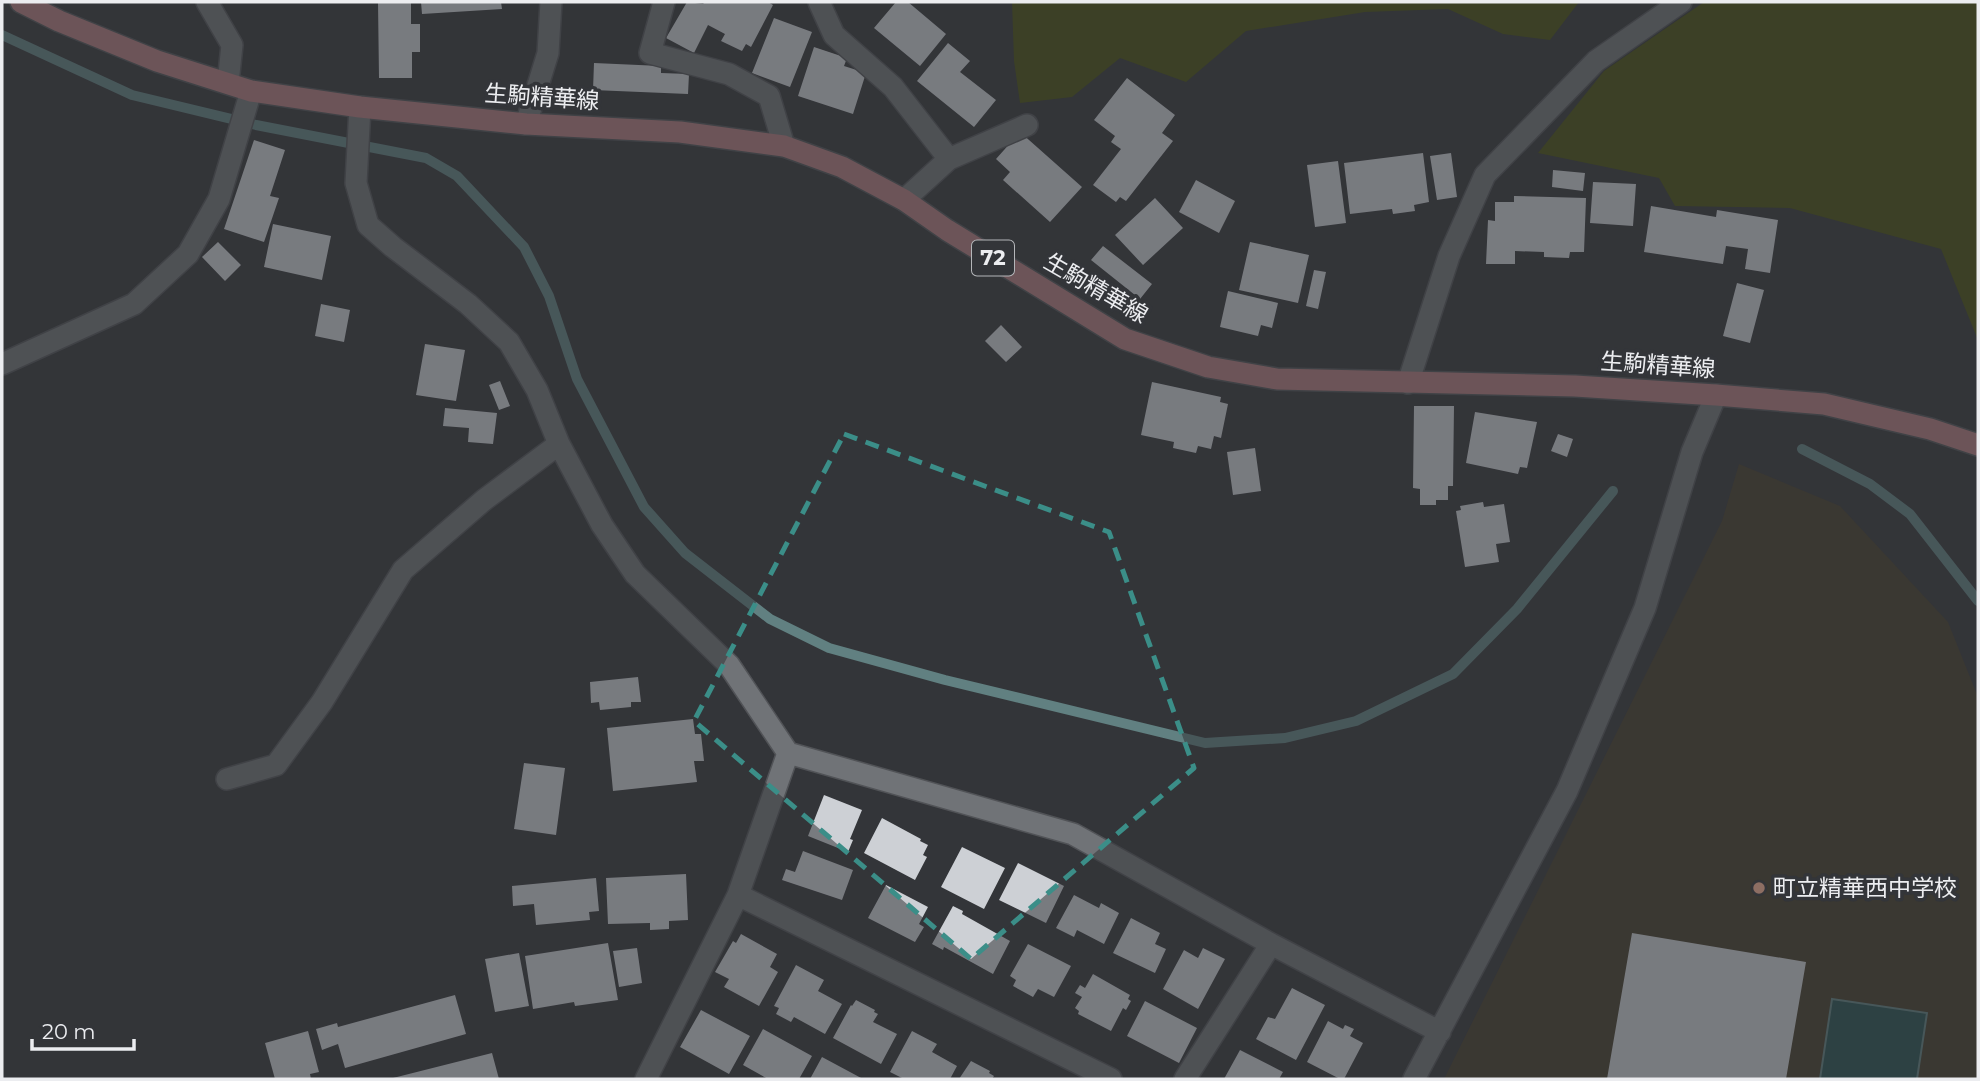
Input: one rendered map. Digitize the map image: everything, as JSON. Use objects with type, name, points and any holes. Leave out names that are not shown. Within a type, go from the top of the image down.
[{"type":"main road","name":"生駒精華線","points":[[22,2],[59,21],[158,61],[251,91],[360,107],[526,124],[680,132],[784,146],[842,167],[904,200],[947,230],[1125,339],[1208,367],[1277,379],[1575,386],[1716,394],[1824,404],[1930,429],[1978,445]]},
{"type":"street","points":[[207,2],[232,45],[228,83]]},
{"type":"street","points":[[526,124],[548,53],[550,2]]},
{"type":"street","points":[[664,2],[650,53],[729,74],[769,96],[784,146]]},
{"type":"street","points":[[819,2],[834,35],[893,87],[949,159]]},
{"type":"street","points":[[1408,383],[1449,256],[1485,175],[1595,61],[1681,2]]},
{"type":"street","points":[[2,364],[134,304],[188,254],[219,199],[251,91]]},
{"type":"street","points":[[360,107],[356,183],[368,225],[468,304],[509,342],[537,390],[559,444],[602,525],[635,574],[729,665],[788,753],[1073,834],[1271,944],[1440,1032]]},
{"type":"street","points":[[904,200],[949,159],[1027,125]]},
{"type":"street","points":[[1414,1079],[1567,791],[1645,608],[1692,452],[1716,394]]},
{"type":"street","points":[[227,779],[276,765],[322,702],[404,570],[484,500],[559,444]]},
{"type":"street","points":[[648,1079],[738,895],[788,753]]},
{"type":"street","points":[[738,895],[1111,1079]]},
{"type":"street","points":[[1185,1079],[1271,944]]},
{"type":"highlighted area","points":[[844,434],[1109,532],[1194,768],[971,959],[694,721]]},
{"type":"shaded area","name":"町立精華西中学校","points":[[1739,464],[1840,506],[1948,622],[1978,697],[1978,1079],[1444,1079],[1722,521]]},
{"type":"green space","points":[[1012,2],[1579,2],[1550,40],[1503,34],[1448,9],[1365,12],[1246,31],[1186,82],[1120,58],[1072,97],[1020,103],[1014,61]]},
{"type":"green space","points":[[1704,2],[1978,2],[1978,340],[1941,249],[1790,208],[1675,206],[1659,178],[1538,153],[1604,71]]},
{"type":"water","points":[[1832,999],[1927,1013],[1917,1079],[1820,1079]]},
{"type":"building","points":[[378,2],[411,2],[411,24],[420,24],[420,52],[412,52],[412,78],[379,78]]},
{"type":"building","points":[[421,2],[501,2],[502,9],[422,14]]},
{"type":"building","points":[[687,2],[768,2],[773,5],[751,47],[746,44],[742,51],[721,41],[725,34],[708,25],[694,53],[666,38]]},
{"type":"building","points":[[896,2],[908,2],[946,34],[920,66],[874,28]]},
{"type":"building","points":[[774,18],[812,32],[790,87],[752,73]]},
{"type":"building","points":[[948,43],[970,61],[960,72],[996,100],[974,127],[917,81]]},
{"type":"building","points":[[814,47],[847,58],[844,66],[866,73],[853,114],[798,96]]},
{"type":"building","points":[[594,63],[661,66],[661,73],[689,74],[688,94],[593,90]]},
{"type":"building","points":[[1127,78],[1175,115],[1162,133],[1173,141],[1126,201],[1120,197],[1116,202],[1093,185],[1121,149],[1111,142],[1115,136],[1094,120]]},
{"type":"building","points":[[1020,132],[1082,187],[1050,222],[1003,180],[1010,172],[996,159]]},
{"type":"building","points":[[254,140],[285,150],[270,196],[279,198],[264,242],[224,229]]},
{"type":"building","points":[[1423,153],[1429,202],[1414,205],[1415,211],[1393,214],[1392,209],[1350,214],[1344,163]]},
{"type":"building","points":[[1451,153],[1457,197],[1437,200],[1430,156]]},
{"type":"building","points":[[1338,161],[1346,223],[1315,227],[1307,165]]},
{"type":"building","points":[[1553,170],[1585,173],[1583,191],[1552,187]]},
{"type":"building","points":[[1196,180],[1235,201],[1219,233],[1179,212]]},
{"type":"building","points":[[1593,182],[1636,184],[1633,226],[1590,223]]},
{"type":"building","points":[[1514,196],[1586,198],[1584,252],[1570,252],[1569,258],[1544,257],[1544,252],[1515,251],[1515,264],[1486,264],[1488,220],[1495,221],[1495,202],[1514,202]]},
{"type":"building","points":[[1155,198],[1183,228],[1143,265],[1115,235]]},
{"type":"building","points":[[1651,206],[1716,217],[1717,210],[1778,220],[1770,273],[1745,269],[1748,249],[1726,246],[1723,264],[1644,252]]},
{"type":"building","points":[[273,224],[331,236],[322,280],[264,267]]},
{"type":"building","points":[[218,242],[241,265],[225,281],[202,257]]},
{"type":"building","points":[[1250,242],[1309,255],[1298,303],[1239,290]]},
{"type":"building","points":[[1103,246],[1152,284],[1140,299],[1091,260]]},
{"type":"building","points":[[1314,270],[1326,272],[1318,309],[1306,306]]},
{"type":"building","points":[[1737,283],[1764,290],[1750,343],[1723,336]]},
{"type":"building","points":[[1228,291],[1278,303],[1272,328],[1261,325],[1258,336],[1220,327]]},
{"type":"building","points":[[321,304],[350,310],[344,342],[315,336]]},
{"type":"building","points":[[1001,325],[1022,347],[1006,362],[985,341]]},
{"type":"building","points":[[425,344],[465,350],[456,401],[416,395]]},
{"type":"building","points":[[500,381],[510,406],[499,410],[489,385]]},
{"type":"building","points":[[1152,382],[1221,397],[1220,402],[1228,404],[1221,438],[1214,436],[1211,449],[1198,446],[1196,453],[1173,448],[1174,442],[1141,435]]},
{"type":"building","points":[[1414,406],[1454,406],[1453,486],[1448,486],[1448,500],[1436,500],[1436,505],[1420,505],[1420,489],[1413,488]]},
{"type":"building","points":[[445,408],[497,413],[493,444],[468,442],[469,428],[443,426]]},
{"type":"building","points":[[1475,412],[1537,422],[1527,468],[1520,467],[1518,474],[1466,463]]},
{"type":"building","points":[[1558,434],[1573,439],[1567,457],[1551,451]]},
{"type":"building","points":[[1255,448],[1261,491],[1233,495],[1227,452]]},
{"type":"building","points":[[1483,502],[1484,507],[1504,504],[1510,542],[1496,544],[1499,562],[1465,567],[1456,511],[1461,510],[1460,506]]},
{"type":"building","points":[[638,677],[641,702],[631,702],[631,707],[600,710],[599,702],[591,703],[590,682]]},
{"type":"building","points":[[693,719],[695,734],[701,734],[704,761],[694,761],[697,782],[613,791],[607,728]]},
{"type":"building","points":[[524,763],[565,768],[556,835],[514,829]]},
{"type":"building","points":[[824,795],[862,810],[850,839],[853,840],[848,852],[808,836]]},
{"type":"building","points":[[882,818],[928,845],[923,855],[927,857],[915,880],[864,853]]},
{"type":"building","points":[[962,847],[1005,868],[984,909],[941,887]]},
{"type":"building","points":[[803,851],[853,870],[842,900],[782,880],[786,869],[795,872]]},
{"type":"building","points":[[1018,863],[1064,886],[1046,923],[999,900]]},
{"type":"building","points":[[686,874],[688,920],[669,921],[669,929],[650,930],[650,923],[608,924],[606,878]]},
{"type":"building","points":[[596,878],[599,911],[589,912],[590,920],[536,925],[534,904],[513,906],[512,886]]},
{"type":"building","points":[[886,885],[928,907],[919,924],[924,927],[915,942],[868,918]]},
{"type":"building","points":[[1074,895],[1099,908],[1101,903],[1119,913],[1104,944],[1077,930],[1074,937],[1056,928]]},
{"type":"building","points":[[953,906],[963,911],[962,914],[1010,941],[993,974],[944,947],[943,950],[932,944]]},
{"type":"building","points":[[1131,918],[1160,933],[1155,944],[1166,949],[1155,973],[1113,953]]},
{"type":"building","points":[[1632,933],[1806,962],[1786,1079],[1607,1079]]},
{"type":"building","points":[[741,934],[777,954],[770,967],[778,972],[759,1006],[724,987],[729,979],[715,972],[733,941],[736,943]]},
{"type":"building","points":[[608,943],[618,1000],[575,1006],[574,1002],[533,1009],[525,956]]},
{"type":"building","points":[[1028,944],[1071,966],[1054,997],[1038,989],[1033,997],[1013,986],[1016,980],[1010,976]]},
{"type":"building","points":[[637,948],[642,983],[619,987],[613,951]]},
{"type":"building","points":[[1203,948],[1225,959],[1198,1009],[1163,989],[1184,950],[1198,958]]},
{"type":"building","points":[[519,953],[529,1006],[495,1012],[485,959]]},
{"type":"building","points":[[796,965],[824,980],[818,991],[842,1004],[825,1034],[794,1017],[791,1022],[776,1014],[779,1008],[774,1006]]},
{"type":"building","points":[[1093,974],[1130,995],[1128,999],[1131,1001],[1126,1010],[1123,1008],[1111,1031],[1078,1014],[1079,1011],[1075,1008],[1082,997],[1075,993],[1080,985],[1085,988]]},
{"type":"building","points":[[1292,988],[1325,1005],[1296,1060],[1256,1039],[1268,1017],[1275,1019]]},
{"type":"building","points":[[455,995],[466,1034],[345,1068],[338,1044],[322,1050],[316,1029],[337,1023],[338,1027]]},
{"type":"building","points":[[856,1000],[875,1010],[878,1014],[873,1022],[897,1034],[881,1064],[833,1038]]},
{"type":"building","points":[[1145,1001],[1197,1028],[1179,1063],[1127,1036]]},
{"type":"building","points":[[701,1010],[750,1036],[729,1074],[680,1047]]},
{"type":"building","points":[[1328,1021],[1343,1029],[1345,1025],[1354,1029],[1350,1036],[1363,1043],[1344,1079],[1307,1062]]},
{"type":"building","points":[[763,1029],[812,1056],[799,1079],[768,1079],[743,1065]]},
{"type":"building","points":[[308,1031],[319,1072],[310,1074],[311,1079],[275,1079],[265,1043]]},
{"type":"building","points":[[912,1031],[937,1044],[932,1052],[957,1066],[950,1079],[904,1079],[890,1072]]},
{"type":"building","points":[[1240,1050],[1283,1072],[1279,1079],[1224,1079]]},
{"type":"building","points":[[492,1053],[499,1079],[393,1079],[393,1078]]},
{"type":"building","points":[[822,1057],[863,1079],[810,1079]]},
{"type":"building","points":[[971,1061],[990,1071],[994,1076],[992,1079],[959,1079]]},
{"type":"waterway","points":[[2,35],[132,95],[256,125],[426,158],[457,176],[524,247],[549,296],[577,379],[644,507],[685,553],[770,619],[829,648],[945,680],[1205,743],[1285,738],[1356,721],[1453,674],[1517,609],[1613,491]]},
{"type":"waterway","points":[[1802,449],[1870,484],[1910,514],[1978,601]]},
{"type":"place","name":"町立精華西中学校","points":[[1759,888]]}]
